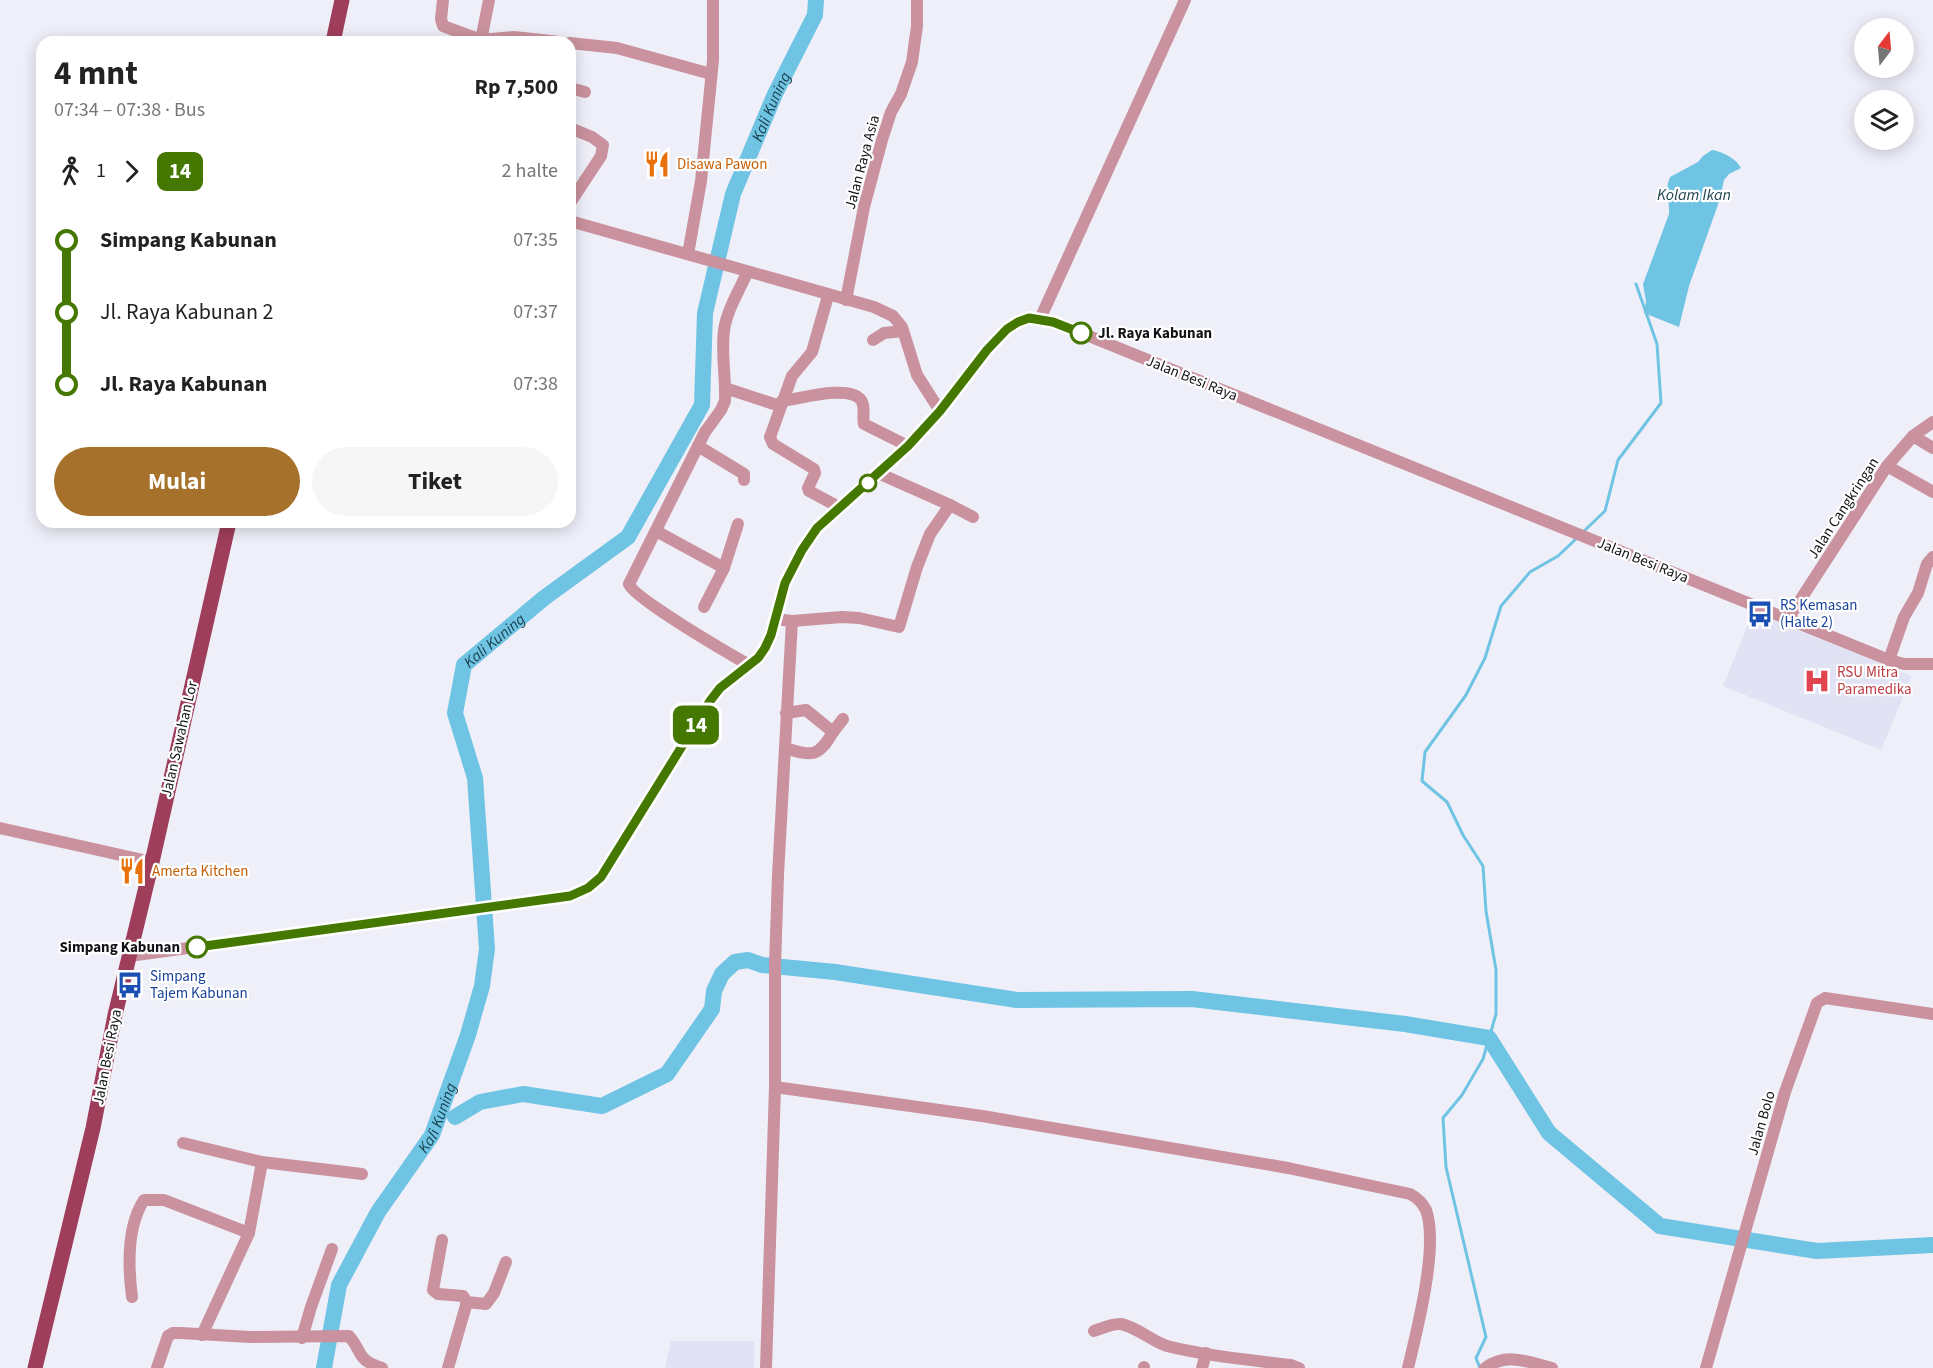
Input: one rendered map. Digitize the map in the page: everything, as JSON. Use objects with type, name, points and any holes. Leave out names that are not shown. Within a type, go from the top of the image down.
[{"type":"main road","points":[[334,36],[342,0]]},
{"type":"main road","name":"Jalan Sawahan Lor","points":[[129,956],[228,528]]},
{"type":"main road","name":"Jalan Besi Raya","points":[[35,1368],[93,1128],[129,956]]},
{"type":"street","points":[[443,0],[441,19],[443,26],[468,36]]},
{"type":"street","points":[[482,36],[489,0]]},
{"type":"street","points":[[688,254],[701,181],[711,74],[714,0]]},
{"type":"street","name":"Jalan Raya Asia","points":[[846,300],[864,207],[882,140],[912,62],[917,26],[917,0]]},
{"type":"street","points":[[129,956],[570,896],[588,888],[601,877],[710,701],[732,677],[749,665],[765,648],[771,635],[785,583],[802,550],[817,528],[908,446],[940,411],[987,350],[1007,329],[1029,318],[1040,319],[1185,0]]},
{"type":"street","points":[[576,45],[617,48],[711,74]]},
{"type":"street","points":[[576,90],[585,92]]},
{"type":"street","points":[[576,130],[592,137],[603,145],[601,156],[576,194]]},
{"type":"street","points":[[576,223],[874,308],[892,316],[903,331],[917,375],[940,411]]},
{"type":"street","points":[[747,273],[724,327],[725,401],[698,446],[630,582],[631,589],[656,607],[749,665]]},
{"type":"street","points":[[828,296],[812,352],[795,370],[770,434],[771,441],[814,469],[815,473],[808,488],[809,491],[839,507]]},
{"type":"street","name":"Jalan Besi Raya","points":[[1040,319],[1085,335],[1889,660],[1904,664],[1933,664]]},
{"type":"street","points":[[873,340],[884,333],[903,331]]},
{"type":"street","points":[[725,388],[781,403],[825,393],[858,397],[864,408],[864,424],[908,446]]},
{"type":"street","name":"Jalan Cangkringan","points":[[1788,619],[1887,465],[1913,436],[1933,422]]},
{"type":"street","points":[[1913,436],[1933,448]]},
{"type":"street","points":[[698,446],[744,474],[744,480]]},
{"type":"street","points":[[1887,465],[1933,492]]},
{"type":"street","points":[[878,473],[973,517]]},
{"type":"street","points":[[775,619],[792,621],[859,618],[899,627],[917,567],[930,534],[950,505]]},
{"type":"street","points":[[704,608],[724,568],[738,524]]},
{"type":"street","points":[[656,531],[724,568]]},
{"type":"street","points":[[1889,660],[1904,617],[1918,593],[1927,564],[1933,557]]},
{"type":"street","points":[[766,1368],[775,1087],[777,898],[792,621]]},
{"type":"street","points":[[786,713],[806,710],[833,732]]},
{"type":"street","points":[[785,748],[804,754],[813,754],[824,747],[843,719]]},
{"type":"street","points":[[0,828],[152,862]]},
{"type":"street","name":"Jalan Bolo","points":[[1706,1368],[1785,1092],[1817,1003],[1825,998],[1933,1014]]},
{"type":"street","points":[[775,1087],[982,1116],[1288,1168],[1410,1194],[1419,1199],[1425,1209],[1430,1247],[1419,1320],[1408,1368]]},
{"type":"street","points":[[183,1143],[262,1162],[362,1174]]},
{"type":"street","points":[[202,1335],[249,1233],[262,1162]]},
{"type":"street","points":[[132,1297],[129,1254],[134,1229],[144,1200],[164,1200],[249,1233]]},
{"type":"street","points":[[442,1240],[433,1290],[438,1294],[463,1296],[467,1302],[484,1305],[489,1302],[506,1262]]},
{"type":"street","points":[[307,1337],[311,1307],[332,1249]]},
{"type":"street","points":[[451,1367],[467,1302]]},
{"type":"street","points":[[1094,1331],[1117,1324],[1124,1325],[1157,1342],[1206,1353],[1292,1365],[1299,1368]]},
{"type":"street","points":[[157,1368],[162,1349],[170,1334],[181,1333],[349,1336],[360,1357],[375,1367]]},
{"type":"street","points":[[1202,1368],[1206,1353]]},
{"type":"street","points":[[1487,1366],[1504,1360],[1517,1359],[1552,1368]]},
{"type":"shaded area","name":"RSU Mitra Paramedika","points":[[1753,612],[1912,676],[1881,750],[1723,686]]},
{"type":"shaded area","points":[[671,1341],[755,1341],[754,1368],[665,1368]]},
{"type":"water","name":"Kolam Ikan","points":[[1712,150],[1728,156],[1741,168],[1729,174],[1724,180],[1720,199],[1689,286],[1679,327],[1644,313],[1646,302],[1643,284],[1669,214],[1667,191],[1670,177],[1698,162]]},
{"type":"waterway","points":[[807,21],[810,14],[810,0]]},
{"type":"waterway","name":"Kali Kuning","points":[[324,1368],[339,1285],[378,1212],[432,1135],[468,1035],[482,986],[487,949],[475,778],[455,713],[464,665],[544,598],[628,537],[702,405],[705,313],[733,194],[775,94],[815,15],[816,0]]},
{"type":"waterway","points":[[1584,531],[1605,511],[1618,460],[1661,403],[1657,344],[1636,284]]},
{"type":"waterway","points":[[1480,1368],[1476,1358],[1486,1337],[1446,1167],[1443,1118],[1462,1095],[1483,1059],[1496,1014],[1496,970],[1486,911],[1483,866],[1463,835],[1447,802],[1422,781],[1425,752],[1466,695],[1485,658],[1501,606],[1530,572],[1558,556],[1577,538]]},
{"type":"waterway","points":[[455,1117],[480,1102],[523,1094],[602,1106],[667,1074],[712,1009],[714,991],[722,974],[735,962],[748,960],[762,965],[835,972],[1017,1000],[1192,999],[1405,1024],[1489,1038],[1549,1133],[1660,1226],[1817,1251],[1933,1245]]},
{"type":"bus line","name":"14","points":[[197,947],[570,896],[588,888],[601,877],[710,701],[720,688],[758,658],[765,648],[771,635],[785,583],[802,550],[817,528],[908,446],[940,411],[963,379],[1007,329],[1029,318],[1053,322],[1081,333]]},
{"type":"place","name":"Disawa Pawon","points":[[657,164]]},
{"type":"place","name":"Jl. Raya Kabunan","points":[[1081,333]]},
{"type":"place","name":"RS Kemasan (Halte 2)","points":[[1760,614]]},
{"type":"place","name":"RSU Mitra Paramedika","points":[[1817,681]]},
{"type":"place","name":"Amerta Kitchen","points":[[132,871]]},
{"type":"place","name":"Simpang Kabunan","points":[[197,947]]},
{"type":"place","name":"Simpang Tajem Kabunan","points":[[130,985]]}]
